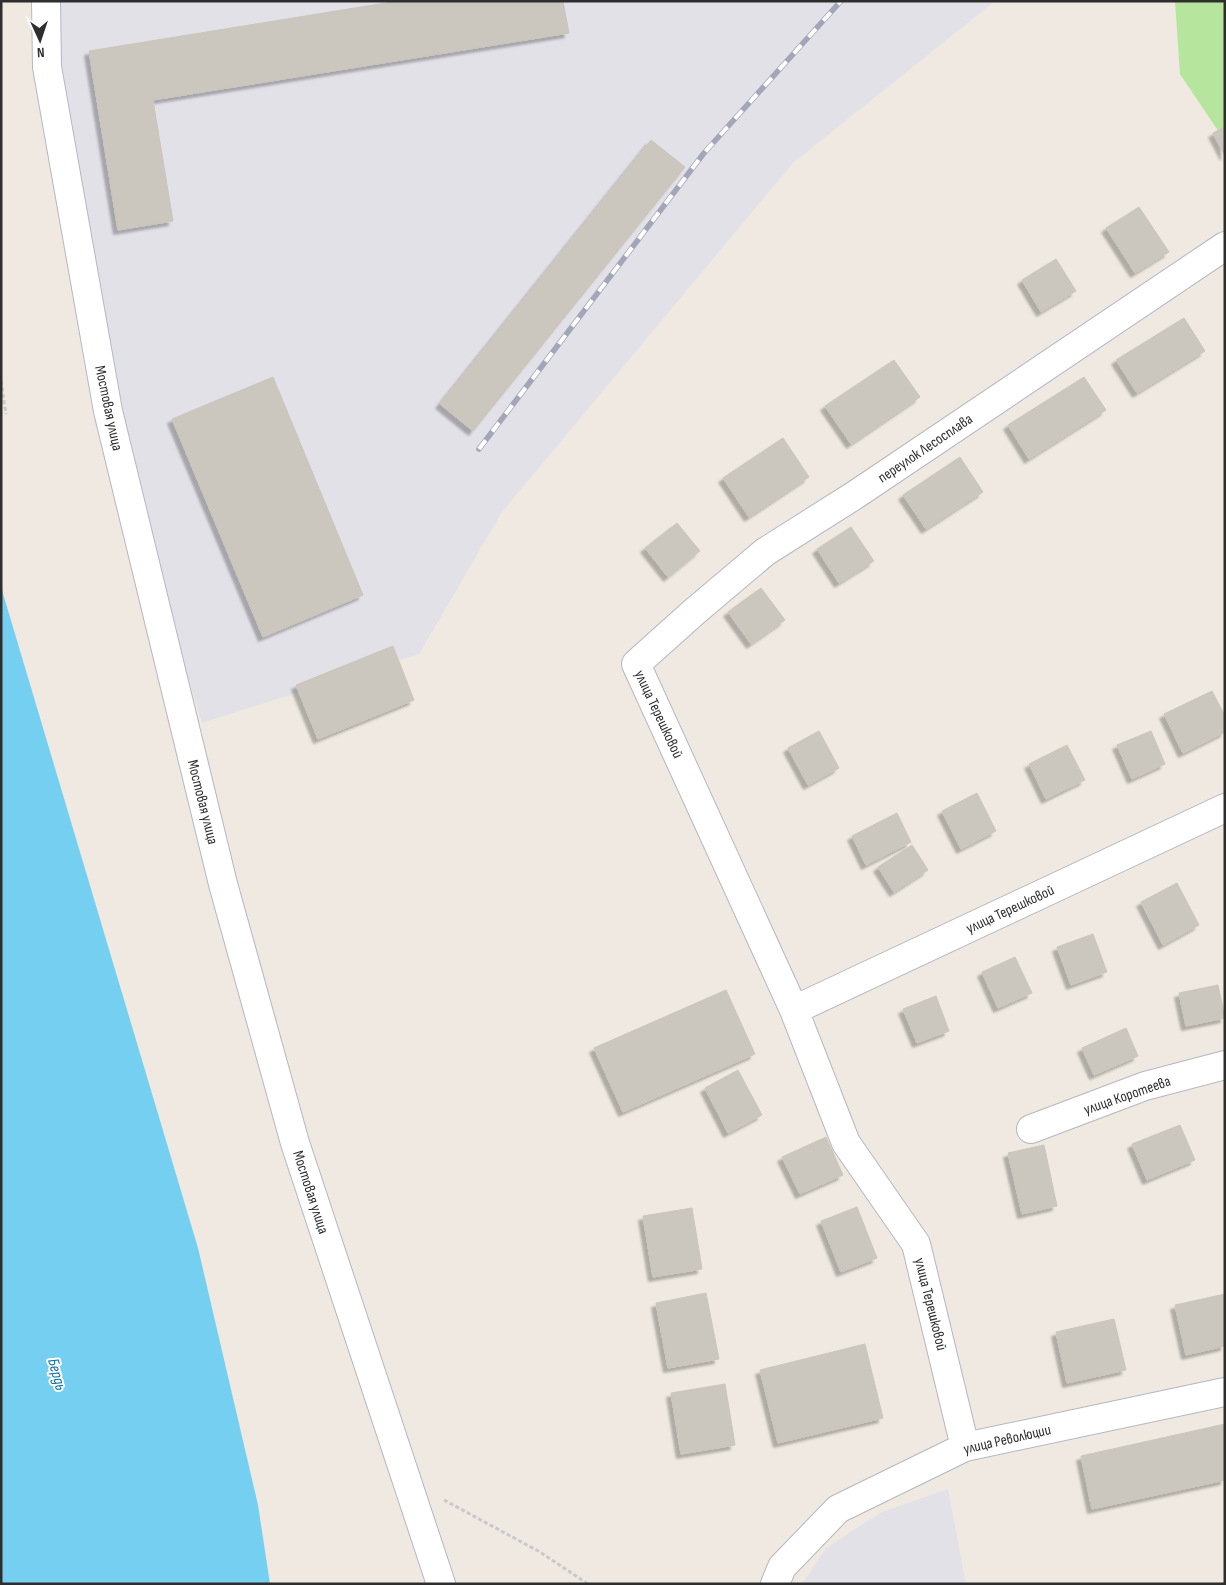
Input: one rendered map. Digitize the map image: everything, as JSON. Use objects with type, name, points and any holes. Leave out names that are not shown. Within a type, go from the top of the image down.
[{"type":"street","name":"Мостовая улица","points":[[46,1],[47,67],[108,411],[223,884],[292,1134],[441,1584]]},
{"type":"street","name":"переулок Лесосплава","points":[[636,664],[765,552],[855,494],[1225,246]]},
{"type":"street","name":"улица Терешковой","points":[[636,664],[794,1010],[846,1143],[916,1244],[966,1446]]},
{"type":"street","name":"улица Терешковой","points":[[794,1010],[1225,808]]},
{"type":"street","name":"улица Коротеева","points":[[1031,1130],[1145,1086],[1225,1065]]},
{"type":"street","name":"улица Революции","points":[[775,1584],[782,1567],[838,1509],[966,1446],[1225,1392]]},
{"type":"path","points":[[1,381],[6,414]]},
{"type":"path","points":[[406,1480],[540,1552],[588,1584]]},
{"type":"shaded area","points":[[47,1],[995,1],[793,163],[502,512],[419,654],[202,723],[110,421]]},
{"type":"shaded area","points":[[948,1489],[966,1584],[802,1584],[826,1548],[882,1512]]},
{"type":"green space","points":[[1175,1],[1225,1],[1225,141],[1180,74]]},
{"type":"water","name":"Бердь","points":[[1,587],[198,1248],[258,1505],[270,1584],[1,1584]]},
{"type":"building","points":[[398,1],[563,1],[569,33],[153,100],[173,221],[118,230],[89,51]]},
{"type":"building","points":[[1225,127],[1225,156],[1213,133]]},
{"type":"building","points":[[651,140],[685,167],[473,431],[440,404]]},
{"type":"building","points":[[1139,207],[1169,252],[1135,273],[1106,228]]},
{"type":"building","points":[[1056,259],[1076,291],[1041,312],[1022,280]]},
{"type":"building","points":[[1184,318],[1205,351],[1137,393],[1116,360]]},
{"type":"building","points":[[894,360],[920,397],[851,444],[825,406]]},
{"type":"building","points":[[273,377],[363,595],[263,637],[172,419]]},
{"type":"building","points":[[1084,377],[1106,410],[1029,459],[1008,425]]},
{"type":"building","points":[[783,438],[809,477],[749,517],[723,478]]},
{"type":"building","points":[[960,457],[983,492],[926,529],[903,495]]},
{"type":"building","points":[[677,523],[700,551],[668,577],[645,548]]},
{"type":"building","points":[[851,527],[874,561],[839,583],[817,549]]},
{"type":"building","points":[[761,588],[785,620],[751,644],[728,612]]},
{"type":"building","points":[[393,646],[414,700],[318,739],[296,685]]},
{"type":"building","points":[[1212,691],[1225,716],[1225,732],[1183,753],[1164,714]]},
{"type":"building","points":[[819,731],[839,768],[808,785],[788,748]]},
{"type":"building","points":[[1151,731],[1165,764],[1132,779],[1117,745]]},
{"type":"building","points":[[1067,745],[1085,780],[1046,799],[1029,764]]},
{"type":"building","points":[[977,793],[996,831],[961,849],[942,811]]},
{"type":"building","points":[[897,813],[911,842],[866,865],[852,836]]},
{"type":"building","points":[[912,845],[928,870],[894,892],[878,867]]},
{"type":"building","points":[[1177,883],[1199,925],[1163,945],[1141,902]]},
{"type":"building","points":[[1093,934],[1107,972],[1071,985],[1057,947]]},
{"type":"building","points":[[1015,957],[1032,993],[998,1008],[982,972]]},
{"type":"building","points":[[1218,985],[1225,1018],[1186,1026],[1179,993]]},
{"type":"building","points":[[726,990],[755,1054],[623,1112],[594,1048]]},
{"type":"building","points":[[936,996],[949,1031],[917,1043],[903,1009]]},
{"type":"building","points":[[1126,1028],[1138,1056],[1094,1075],[1082,1048]]},
{"type":"building","points":[[738,1070],[762,1115],[728,1133],[705,1088]]},
{"type":"building","points":[[1180,1125],[1195,1160],[1147,1180],[1132,1144]]},
{"type":"building","points":[[826,1137],[843,1175],[800,1194],[782,1157]]},
{"type":"building","points":[[1044,1145],[1057,1206],[1022,1214],[1008,1153]]},
{"type":"building","points":[[857,1207],[877,1258],[841,1272],[821,1221]]},
{"type":"building","points":[[692,1208],[702,1269],[653,1277],[643,1216]]},
{"type":"building","points":[[706,1293],[719,1359],[668,1368],[656,1303]]},
{"type":"building","points":[[1225,1294],[1225,1346],[1186,1355],[1175,1305]]},
{"type":"building","points":[[1114,1319],[1126,1370],[1067,1383],[1056,1332]]},
{"type":"building","points":[[865,1344],[883,1418],[778,1443],[760,1370]]},
{"type":"building","points":[[725,1384],[735,1445],[681,1454],[671,1393]]},
{"type":"building","points":[[1225,1424],[1225,1480],[1092,1509],[1081,1456]]},
{"type":"railway","points":[[479,449],[704,153],[841,1]]}]
